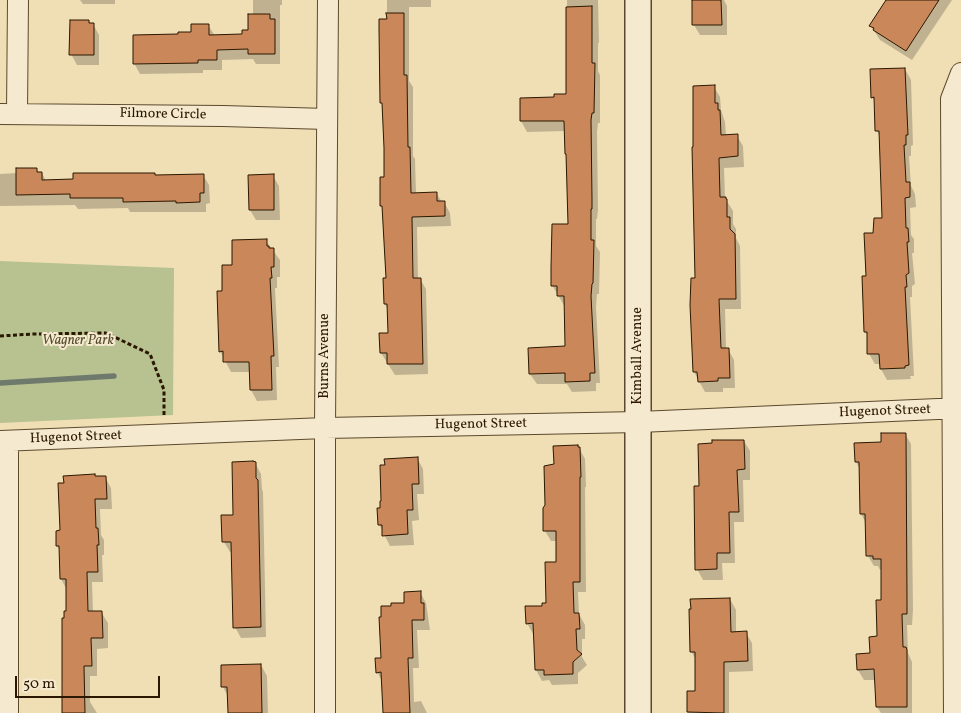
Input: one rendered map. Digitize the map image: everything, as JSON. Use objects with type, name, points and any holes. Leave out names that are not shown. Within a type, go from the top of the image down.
[{"type":"street","points":[[9,113],[18,0]]},
{"type":"street","name":"Burns Avenue","points":[[325,713],[328,0]]},
{"type":"street","name":"Kimball Avenue","points":[[638,0],[638,713]]},
{"type":"street","points":[[954,713],[957,409],[951,99],[961,73]]},
{"type":"street","name":"Filmore Circle","points":[[9,113],[223,116],[327,120]]},
{"type":"street","name":"Hugenot Street","points":[[4,441],[325,428],[638,422],[957,409]]},
{"type":"street","points":[[4,441],[8,713]]},
{"type":"path","points":[[0,336],[106,333],[150,354],[164,390],[164,434]]},
{"type":"green space","name":"Wagner Park","points":[[0,261],[174,268],[173,415],[0,423]]},
{"type":"building","points":[[692,0],[721,0],[722,25],[692,25]]},
{"type":"building","points":[[886,0],[939,0],[906,51],[869,26]]},
{"type":"building","points":[[592,6],[592,63],[595,63],[594,113],[592,113],[591,120],[591,240],[594,240],[591,296],[595,373],[590,373],[590,381],[565,382],[565,373],[529,374],[528,348],[565,346],[564,296],[557,296],[557,286],[551,286],[552,224],[568,224],[564,121],[520,121],[520,98],[554,97],[554,94],[566,94],[566,7]]},
{"type":"building","points":[[386,13],[404,13],[404,75],[407,75],[411,193],[437,192],[437,201],[445,201],[445,216],[412,217],[413,278],[421,278],[423,364],[387,364],[387,353],[380,353],[379,333],[388,333],[387,304],[384,304],[383,278],[386,278],[382,206],[380,206],[380,177],[384,177],[384,148],[382,103],[380,103],[379,19],[387,19]]},
{"type":"building","points":[[248,14],[270,14],[270,19],[275,19],[275,54],[248,54],[248,49],[217,50],[217,60],[198,60],[198,63],[133,64],[133,35],[191,32],[191,24],[209,24],[209,35],[242,34],[242,30],[248,30]]},
{"type":"building","points":[[70,20],[89,20],[89,23],[94,23],[94,55],[69,55]]},
{"type":"building","points":[[905,68],[908,135],[906,135],[906,145],[904,145],[906,182],[910,182],[910,197],[905,198],[906,228],[908,228],[909,242],[907,242],[909,273],[906,275],[907,287],[905,287],[909,365],[905,366],[905,368],[880,369],[879,354],[867,354],[867,332],[864,332],[862,276],[866,276],[864,233],[873,233],[874,218],[882,218],[879,131],[875,131],[874,97],[871,98],[870,69]]},
{"type":"building","points":[[715,85],[715,103],[718,103],[718,110],[720,110],[721,135],[738,134],[738,156],[719,158],[720,197],[726,197],[727,199],[727,217],[730,217],[730,229],[735,234],[736,299],[719,299],[721,348],[729,348],[730,378],[698,382],[697,372],[693,372],[690,305],[691,278],[695,278],[692,147],[693,86]]},
{"type":"building","points":[[16,168],[37,168],[37,172],[42,172],[42,180],[73,179],[73,173],[204,174],[204,193],[200,193],[200,202],[176,203],[176,201],[123,202],[123,198],[70,198],[70,194],[16,195]]},
{"type":"building","points":[[274,174],[274,210],[249,210],[248,175]]},
{"type":"building","points":[[267,239],[267,246],[274,248],[274,267],[271,267],[272,278],[270,278],[274,356],[271,356],[272,390],[250,390],[249,362],[223,362],[223,351],[219,352],[217,291],[222,291],[222,265],[232,265],[232,240]]},
{"type":"building","points":[[881,433],[906,433],[907,614],[902,614],[903,647],[906,647],[907,650],[907,707],[876,707],[874,669],[857,670],[856,654],[870,653],[869,637],[877,636],[876,600],[881,600],[881,559],[873,559],[873,556],[866,556],[865,514],[860,514],[859,462],[855,462],[854,443],[881,442]]},
{"type":"building","points":[[712,440],[744,440],[745,469],[737,470],[739,512],[729,512],[730,553],[717,553],[717,569],[695,570],[694,486],[699,486],[698,444],[712,443]]},
{"type":"building","points":[[578,445],[580,447],[581,477],[580,582],[573,582],[574,613],[579,613],[580,629],[576,629],[577,650],[582,654],[573,662],[573,674],[544,675],[544,670],[535,670],[533,623],[526,624],[525,606],[542,606],[542,603],[546,603],[545,562],[556,562],[556,531],[543,531],[543,508],[545,505],[544,466],[554,464],[553,446]]},
{"type":"building","points":[[418,457],[419,484],[412,484],[413,510],[407,510],[408,534],[382,536],[382,525],[378,525],[377,508],[380,508],[381,501],[380,465],[385,465],[384,459]]},
{"type":"building","points":[[232,462],[256,462],[256,478],[258,480],[261,627],[233,628],[231,542],[222,542],[221,515],[233,515]]},
{"type":"building","points":[[95,474],[95,476],[106,476],[107,499],[95,499],[96,528],[98,528],[99,545],[97,545],[98,572],[87,572],[88,611],[102,611],[103,638],[91,638],[92,666],[84,666],[85,713],[62,713],[62,618],[64,618],[64,611],[66,611],[66,579],[60,579],[59,546],[56,546],[56,531],[60,530],[58,483],[64,483],[63,476]]},
{"type":"building","points":[[421,591],[421,603],[424,603],[424,620],[412,620],[413,658],[408,658],[410,713],[383,713],[381,672],[376,673],[375,658],[381,658],[379,617],[381,617],[381,606],[391,606],[391,603],[404,603],[404,592]]},
{"type":"building","points":[[730,598],[731,632],[747,631],[748,661],[724,662],[724,713],[687,712],[687,691],[695,691],[695,652],[690,652],[690,599]]},
{"type":"building","points":[[261,664],[262,713],[228,713],[227,687],[221,687],[221,665]]},
{"type":"waterway","points":[[0,383],[114,376]]}]
